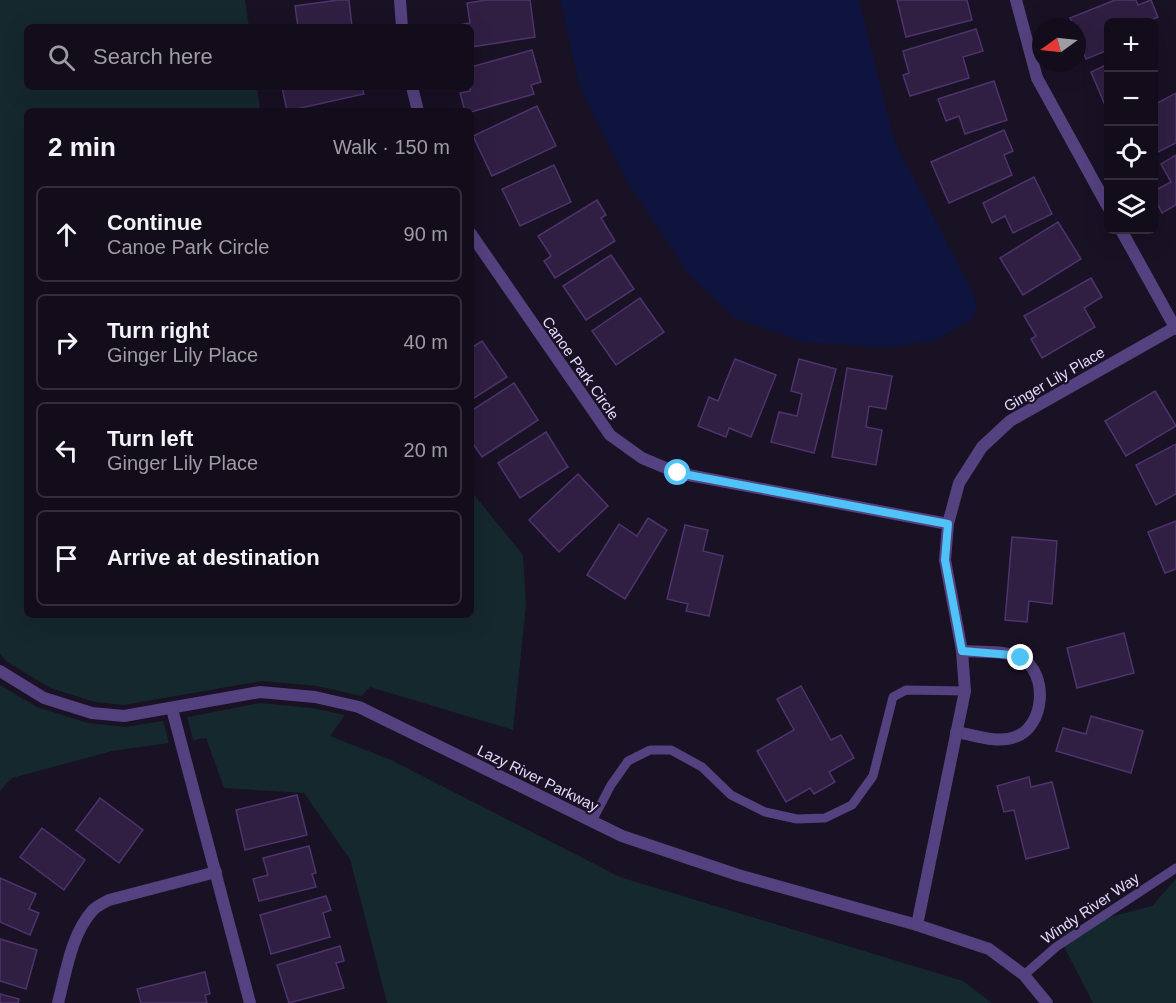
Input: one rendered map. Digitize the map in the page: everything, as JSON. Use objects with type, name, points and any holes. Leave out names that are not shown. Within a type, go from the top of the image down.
[{"type":"street","points":[[400,0],[402,24]]},
{"type":"street","points":[[1016,0],[1037,78],[1104,200]]},
{"type":"street","points":[[413,90],[417,108]]},
{"type":"street","points":[[1123,234],[1176,328]]},
{"type":"street","name":"Canoe Park Circle","points":[[474,238],[609,435],[642,458],[678,473],[948,524]]},
{"type":"street","name":"Ginger Lily Place","points":[[917,925],[965,691],[962,651],[945,560],[948,524],[959,483],[982,447],[1010,421],[1176,328]]},
{"type":"street","points":[[956,732],[994,738],[1013,738],[1031,727],[1037,716],[1038,705],[1037,676],[1027,662],[1012,655],[962,651]]},
{"type":"street","name":"Lazy River Parkway","points":[[0,671],[44,698],[92,713],[124,716],[260,692],[315,697],[359,707],[622,836],[738,875],[917,925],[989,949],[1024,975],[1047,1003]]},
{"type":"street","points":[[172,709],[250,1003]]},
{"type":"street","points":[[57,1003],[76,939],[84,922],[94,909],[109,900],[216,872]]},
{"type":"lane","points":[[592,821],[610,785],[628,761],[651,750],[671,750],[702,767],[731,795],[765,812],[797,819],[825,818],[852,805],[873,776],[893,698],[906,690],[965,691]]},
{"type":"lane","name":"Windy River Way","points":[[1024,975],[1056,947],[1176,868]]},
{"type":"shaded area","points":[[0,0],[245,0],[249,24],[24,24],[24,90],[257,90],[260,108],[24,108],[24,618],[474,618],[474,495],[523,555],[526,605],[513,730],[370,687],[361,696],[317,686],[262,681],[124,705],[95,702],[50,688],[6,661],[0,654]]},
{"type":"shaded area","points":[[560,0],[859,0],[894,140],[972,291],[977,310],[970,320],[936,340],[890,348],[802,342],[735,318],[690,276],[628,183],[580,88]]},
{"type":"shaded area","points":[[0,685],[37,707],[88,723],[125,727],[163,721],[169,743],[112,751],[12,778],[0,791]]},
{"type":"shaded area","points":[[260,703],[312,708],[345,715],[330,736],[391,760],[620,877],[963,981],[992,1003],[387,1003],[350,859],[304,793],[224,788],[206,738],[193,740],[187,717]]},
{"type":"shaded area","points":[[1176,879],[1176,1003],[1093,1003],[1056,931],[1152,906]]},
{"type":"building","points":[[349,0],[352,24],[298,24],[295,6]]},
{"type":"building","points":[[486,0],[530,0],[535,37],[474,47],[474,24],[464,24],[470,23],[467,3]]},
{"type":"building","points":[[897,0],[967,0],[972,20],[906,37]]},
{"type":"building","points":[[1115,0],[1136,0],[1138,5],[1151,0],[1158,17],[1104,18],[1104,52],[1086,59],[1086,18],[1070,18]]},
{"type":"building","points":[[976,29],[983,51],[963,57],[969,78],[910,96],[903,75],[909,73],[903,51]]},
{"type":"building","points":[[532,50],[541,82],[531,85],[534,94],[474,111],[474,108],[464,108],[460,93],[474,90],[474,66]]},
{"type":"building","points":[[1104,66],[1104,103],[1091,72]]},
{"type":"building","points":[[994,81],[1007,120],[965,134],[959,116],[946,121],[938,99]]},
{"type":"building","points":[[283,90],[363,90],[364,94],[301,108],[286,108]]},
{"type":"building","points":[[1176,93],[1176,143],[1158,152],[1158,126],[1158,103]]},
{"type":"building","points":[[537,106],[556,146],[492,176],[474,136]]},
{"type":"building","points":[[1004,130],[1013,151],[1004,155],[1012,175],[949,203],[931,162]]},
{"type":"building","points":[[1176,155],[1176,205],[1162,213],[1158,205],[1158,189],[1171,182],[1161,164]]},
{"type":"building","points":[[554,165],[571,202],[520,226],[502,189]]},
{"type":"building","points":[[1034,177],[1052,214],[1013,233],[1005,216],[992,223],[983,203]]},
{"type":"building","points":[[597,200],[606,215],[601,218],[615,241],[555,278],[544,261],[551,256],[538,236]]},
{"type":"building","points":[[1058,222],[1081,259],[1023,295],[1000,258]]},
{"type":"building","points":[[611,255],[634,289],[586,320],[563,286]]},
{"type":"building","points":[[1091,278],[1102,297],[1084,308],[1095,327],[1042,358],[1031,339],[1036,336],[1024,316]]},
{"type":"building","points":[[640,298],[664,332],[616,365],[592,331]]},
{"type":"building","points":[[482,341],[507,377],[474,398],[474,346]]},
{"type":"building","points":[[735,359],[776,375],[751,437],[729,428],[726,437],[698,426],[709,397],[718,401]]},
{"type":"building","points":[[799,359],[836,369],[814,453],[771,442],[779,412],[797,416],[802,394],[791,391]]},
{"type":"building","points":[[847,368],[892,376],[886,409],[869,406],[866,427],[882,430],[876,465],[832,457]]},
{"type":"building","points":[[514,383],[538,420],[482,457],[474,445],[474,409]]},
{"type":"building","points":[[1155,391],[1176,426],[1126,456],[1105,421]]},
{"type":"building","points":[[546,432],[568,467],[520,498],[498,463]]},
{"type":"building","points":[[1176,444],[1176,494],[1156,505],[1136,465]]},
{"type":"building","points":[[578,474],[608,506],[559,552],[529,520]]},
{"type":"building","points":[[648,518],[667,530],[625,599],[587,575],[619,524],[637,536]]},
{"type":"building","points":[[1176,521],[1176,569],[1165,573],[1148,532]]},
{"type":"building","points":[[685,525],[708,530],[703,551],[723,556],[709,616],[686,611],[688,604],[667,599]]},
{"type":"building","points":[[1012,537],[1057,541],[1052,604],[1029,601],[1027,622],[1005,620]]},
{"type":"building","points":[[1124,633],[1134,673],[1077,688],[1067,648]]},
{"type":"building","points":[[801,686],[831,740],[841,735],[854,758],[829,772],[835,782],[814,794],[810,788],[786,802],[757,751],[794,730],[777,699]]},
{"type":"building","points":[[1091,716],[1143,731],[1131,773],[1056,751],[1063,728],[1086,734]]},
{"type":"building","points":[[1029,777],[1031,787],[1052,782],[1069,848],[1026,859],[1014,810],[1004,812],[997,786]]},
{"type":"building","points":[[297,795],[307,835],[245,850],[236,810]]},
{"type":"building","points":[[100,798],[143,830],[119,863],[76,830]]},
{"type":"building","points":[[42,828],[85,860],[64,890],[20,857]]},
{"type":"building","points":[[309,846],[316,873],[312,874],[316,887],[259,901],[253,879],[268,875],[263,858]]},
{"type":"building","points":[[0,878],[36,894],[29,909],[39,913],[30,935],[0,922]]},
{"type":"building","points":[[326,896],[331,910],[323,913],[330,937],[271,954],[260,915]]},
{"type":"building","points":[[0,939],[37,950],[26,989],[0,981]]},
{"type":"building","points":[[340,946],[344,961],[336,963],[344,988],[289,1003],[277,965]]},
{"type":"building","points":[[205,972],[210,994],[205,995],[207,1003],[141,1003],[137,989]]},
{"type":"building","points":[[0,994],[19,999],[18,1003],[0,1003]]},
{"type":"route","points":[[678,473],[948,524],[945,560],[962,651],[1012,655],[1021,658]]}]
